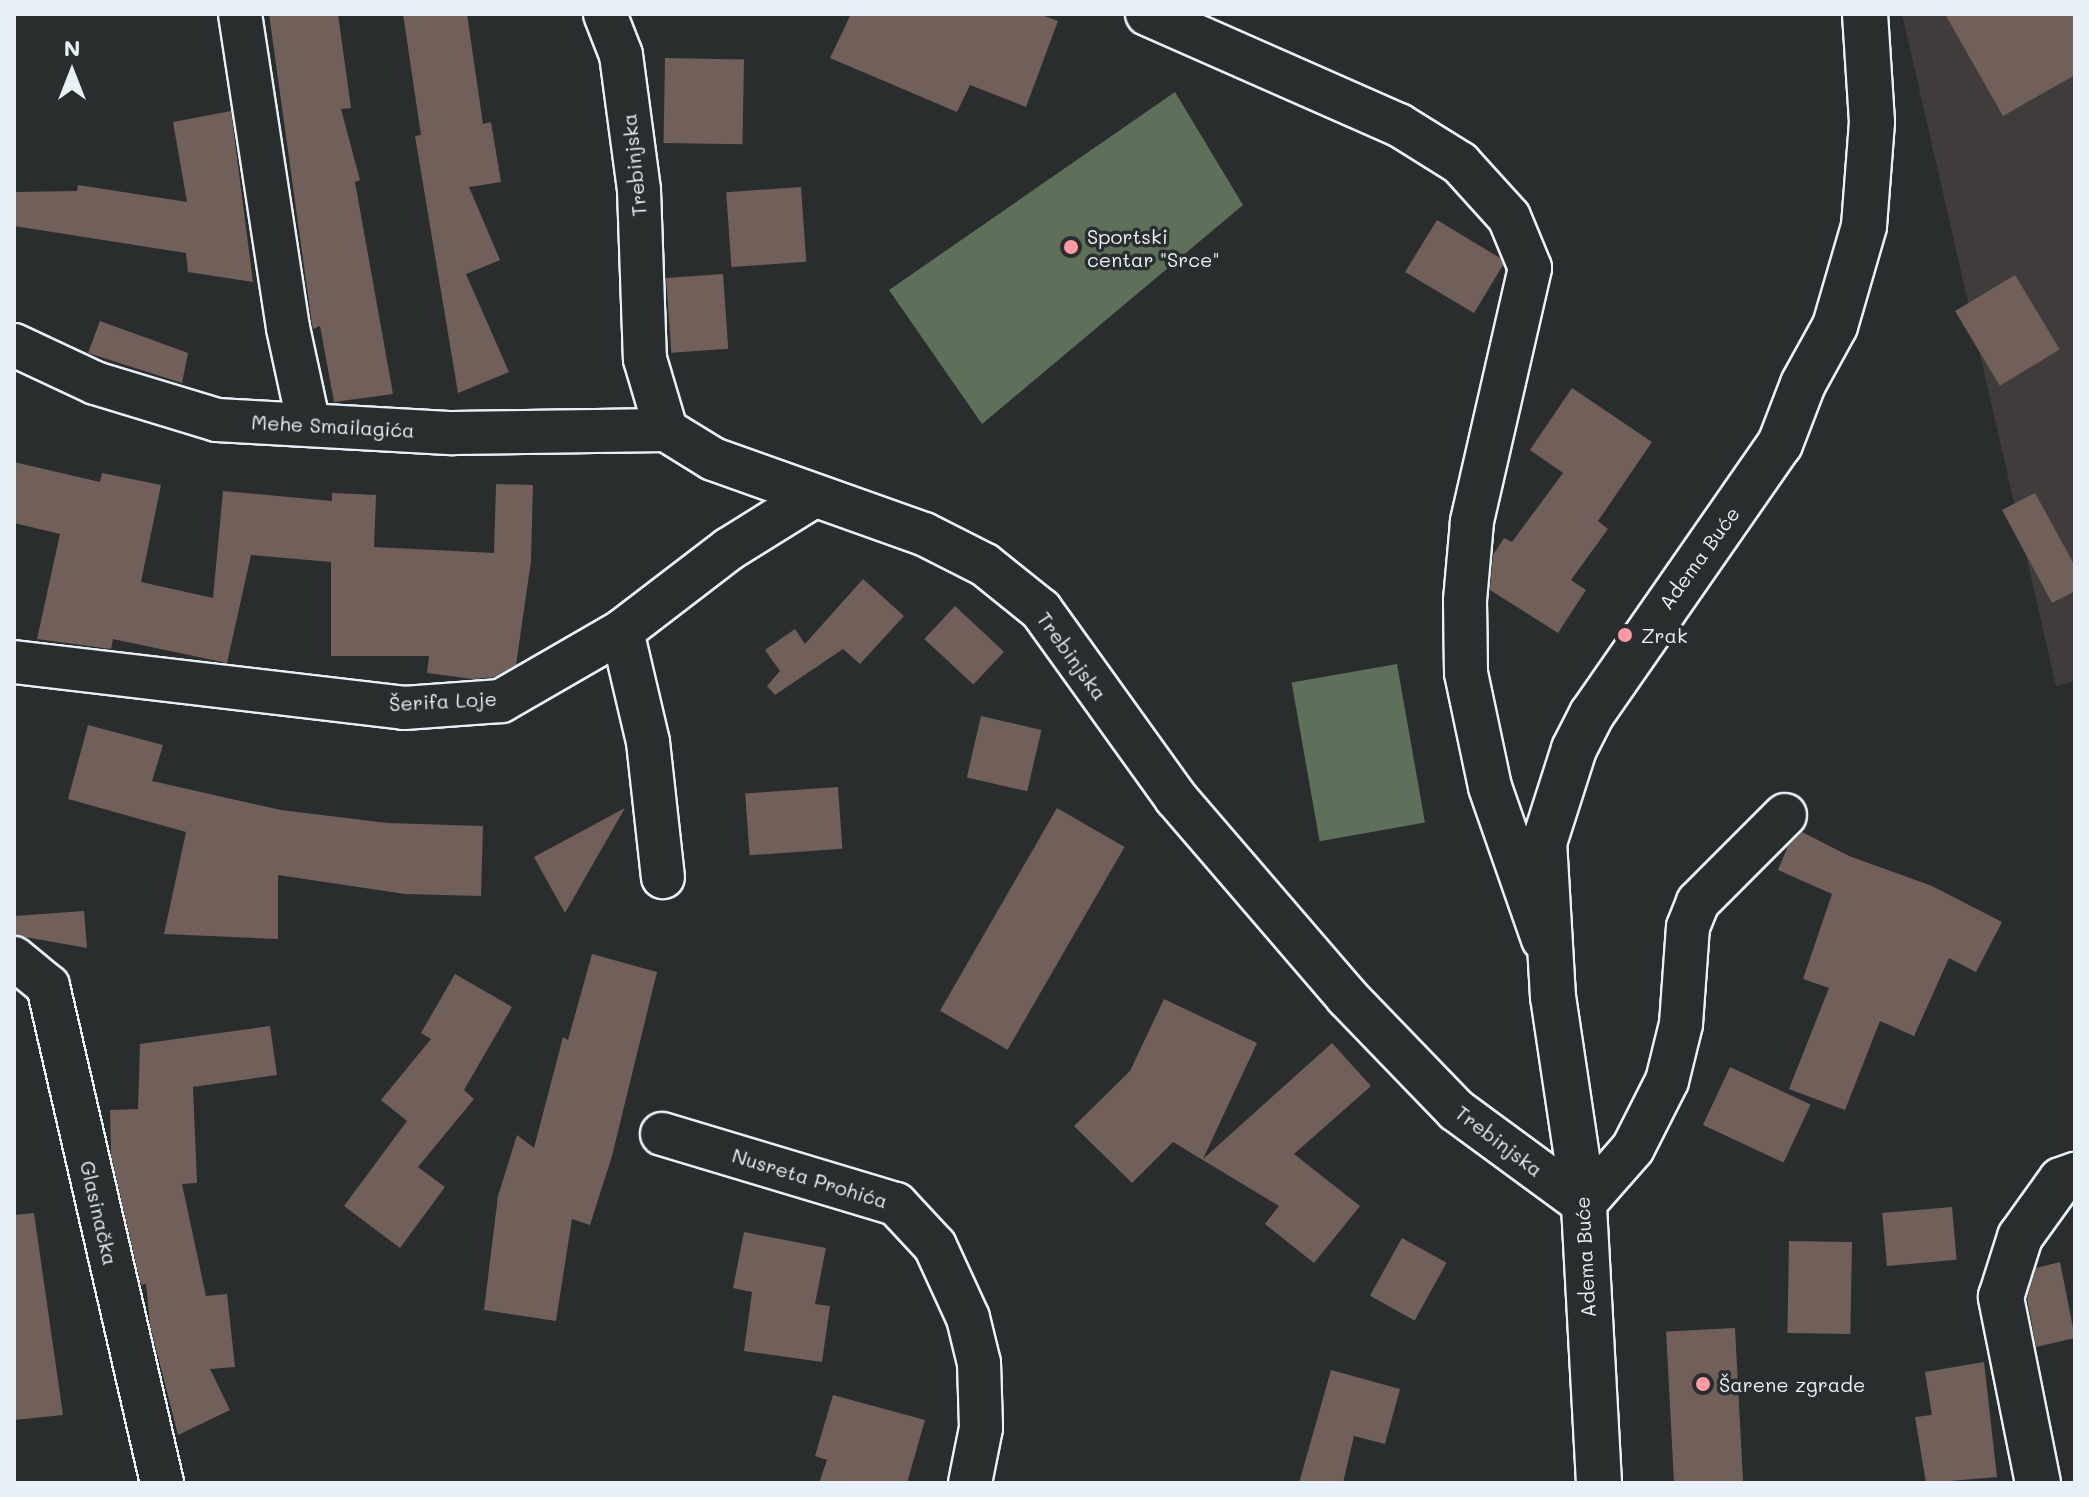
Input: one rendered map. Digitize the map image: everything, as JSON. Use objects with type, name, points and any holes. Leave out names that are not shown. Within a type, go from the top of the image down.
[{"type":"street","points":[[240,14],[288,328],[309,425]]},
{"type":"street","name":"Trebinjska","points":[[605,14],[621,55],[639,190],[645,359],[666,430],[713,459],[924,534],[985,565],[1041,610],[1176,798],[1347,997],[1456,1110],[1584,1204]]},
{"type":"street","points":[[1147,14],[1399,125],[1460,163],[1509,217],[1530,268],[1472,522],[1465,601],[1466,673],[1490,787],[1550,959]]},
{"type":"street","name":"Adema Buće","points":[[1599,1483],[1584,1204],[1565,1100],[1550,959],[1544,843],[1574,749],[1629,654],[1780,444],[1803,384],[1835,326],[1864,226],[1872,122],[1865,14]]},
{"type":"street","name":"Mehe Smailagića","points":[[14,345],[95,383],[217,420],[453,433],[666,430]]},
{"type":"street","name":"Šerifa Loje","points":[[14,662],[404,708],[501,701],[622,631],[729,549],[814,496]]},
{"type":"street","points":[[622,631],[648,742],[663,877]]},
{"type":"street","points":[[1584,1204],[1633,1148],[1667,1081],[1681,1024],[1688,927],[1698,902],[1785,815]]},
{"type":"street","name":"Glasinačka","points":[[14,958],[48,986],[162,1483]]},
{"type":"street","name":"Nusreta Prohića","points":[[662,1134],[896,1204],[935,1246],[968,1318],[979,1363],[981,1428],[970,1483]]},
{"type":"street","points":[[2038,1483],[2001,1297],[2020,1237],[2061,1180],[2075,1175]]},
{"type":"shaded area","points":[[1902,14],[2075,14],[2075,681],[2056,686]]},
{"type":"green space","name":"Sportski centar \"Srce\"","points":[[1175,92],[1243,205],[982,424],[889,290]]},
{"type":"green space","points":[[1397,664],[1425,823],[1320,841],[1292,683]]},
{"type":"building","points":[[269,14],[338,14],[351,108],[341,109],[360,180],[355,182],[393,394],[334,402],[320,326],[313,329],[312,324]]},
{"type":"building","points":[[403,14],[467,14],[483,124],[491,122],[501,182],[469,187],[500,260],[466,274],[509,372],[458,393],[415,136],[421,135]]},
{"type":"building","points":[[851,14],[1039,14],[1058,21],[1026,107],[970,85],[957,112],[830,58]]},
{"type":"building","points":[[1945,14],[2075,14],[2075,75],[2003,116]]},
{"type":"building","points":[[665,58],[744,59],[743,144],[664,143]]},
{"type":"building","points":[[231,111],[253,282],[188,272],[186,253],[14,226],[14,192],[77,191],[78,185],[187,202],[173,122]]},
{"type":"building","points":[[801,187],[806,262],[731,267],[726,192]]},
{"type":"building","points":[[1437,220],[1500,258],[1503,265],[1474,313],[1405,272]]},
{"type":"building","points":[[723,274],[728,349],[671,353],[666,278]]},
{"type":"building","points":[[2015,275],[2060,350],[2000,386],[1955,311]]},
{"type":"building","points":[[100,321],[188,353],[182,383],[88,353]]},
{"type":"building","points":[[1572,388],[1652,442],[1598,521],[1608,529],[1571,580],[1586,590],[1558,633],[1490,590],[1493,555],[1504,538],[1512,542],[1563,473],[1530,450]]},
{"type":"building","points":[[14,462],[100,482],[102,473],[161,485],[141,582],[213,598],[223,491],[332,501],[332,493],[376,495],[374,547],[494,553],[496,484],[533,485],[531,561],[516,665],[494,677],[473,679],[427,673],[429,656],[331,656],[331,562],[251,555],[227,663],[113,639],[111,649],[37,639],[60,534],[14,523]]},
{"type":"building","points":[[2035,493],[2075,566],[2075,591],[2052,603],[2002,510]]},
{"type":"building","points":[[863,579],[904,616],[860,664],[843,649],[775,695],[767,686],[780,671],[765,650],[795,629],[805,644]]},
{"type":"building","points":[[955,606],[1004,652],[973,685],[924,639]]},
{"type":"building","points":[[981,716],[1041,730],[1027,791],[967,777]]},
{"type":"building","points":[[88,725],[163,745],[152,781],[281,810],[387,823],[483,826],[481,896],[405,894],[278,875],[278,939],[164,934],[186,832],[68,799]]},
{"type":"building","points":[[838,787],[842,849],[750,855],[745,793]]},
{"type":"building","points":[[625,808],[565,913],[534,857]]},
{"type":"building","points":[[1057,808],[1125,847],[1008,1050],[940,1011]]},
{"type":"building","points":[[1802,832],[1849,856],[1932,886],[2002,922],[1976,972],[1949,958],[1914,1036],[1880,1021],[1845,1110],[1789,1089],[1829,988],[1803,979],[1832,894],[1778,870],[1788,846]]},
{"type":"building","points":[[84,911],[87,948],[14,935],[14,916]]},
{"type":"building","points":[[592,954],[657,972],[612,1156],[590,1225],[572,1219],[556,1321],[484,1310],[498,1196],[517,1135],[534,1148],[563,1037],[568,1040]]},
{"type":"building","points":[[455,974],[512,1007],[464,1090],[474,1099],[418,1167],[445,1187],[400,1248],[344,1206],[407,1121],[381,1100],[431,1039],[421,1033]]},
{"type":"building","points":[[1164,999],[1257,1043],[1203,1159],[1332,1043],[1371,1086],[1294,1154],[1360,1206],[1314,1263],[1265,1224],[1279,1206],[1173,1142],[1132,1183],[1074,1126],[1130,1071]]},
{"type":"building","points":[[270,1026],[277,1075],[193,1087],[197,1183],[182,1184],[206,1296],[227,1294],[235,1367],[210,1369],[230,1410],[178,1435],[150,1325],[146,1284],[141,1285],[111,1155],[110,1110],[138,1109],[140,1044]]},
{"type":"building","points":[[1730,1067],[1811,1105],[1784,1163],[1703,1125]]},
{"type":"building","points":[[1952,1207],[1957,1260],[1887,1266],[1882,1213]]},
{"type":"building","points":[[34,1213],[63,1415],[14,1420],[14,1215]]},
{"type":"building","points":[[744,1232],[826,1248],[815,1304],[830,1306],[822,1362],[744,1351],[752,1292],[733,1288]]},
{"type":"building","points":[[1402,1238],[1447,1263],[1415,1320],[1370,1296]]},
{"type":"building","points":[[1789,1241],[1852,1242],[1850,1334],[1787,1333]]},
{"type":"building","points":[[2060,1262],[2075,1338],[2036,1347],[2027,1298],[2036,1268]]},
{"type":"building","name":"Šarene zgrade","points":[[1735,1328],[1743,1483],[1674,1483],[1666,1332]]},
{"type":"building","points":[[1984,1362],[1997,1477],[1926,1483],[1915,1417],[1932,1415],[1925,1372]]},
{"type":"building","points":[[1331,1370],[1400,1389],[1385,1444],[1354,1436],[1343,1483],[1299,1483]]},
{"type":"building","points":[[833,1395],[925,1420],[907,1483],[819,1483],[827,1460],[815,1456]]},
{"type":"place","name":"Sportski centar \"Srce\"","points":[[1071,247]]},
{"type":"place","name":"Zrak","points":[[1625,635]]},
{"type":"place","name":"Šarene zgrade","points":[[1703,1384]]}]
